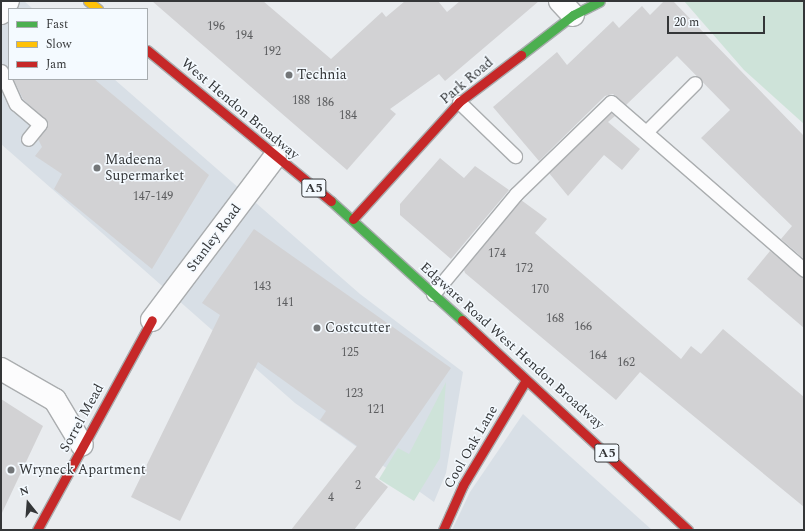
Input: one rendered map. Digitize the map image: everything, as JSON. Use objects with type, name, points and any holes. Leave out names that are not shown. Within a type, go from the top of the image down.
[{"type":"street","points":[[1,13],[8,1]]},
{"type":"street","points":[[88,1],[97,8]]},
{"type":"street","name":"Park Road","points":[[353,219],[460,102],[566,8],[600,1]]},
{"type":"street","name":"West Hendon Broadway","points":[[148,51],[275,157],[353,219]]},
{"type":"street","name":"Stanley Road","points":[[152,320],[275,157]]},
{"type":"street","name":"Edgware Road West Hendon Broadway","points":[[353,219],[688,529]]},
{"type":"street","name":"Sorrel Mead","points":[[37,530],[82,445],[152,320]]},
{"type":"street","points":[[1,369],[55,400],[82,445]]},
{"type":"street","name":"Cool Oak Lane","points":[[443,530],[463,485],[526,380]]},
{"type":"lane","points":[[1,71],[16,104],[40,124],[28,139]]},
{"type":"lane","points":[[646,132],[695,83]]},
{"type":"lane","points":[[460,102],[515,156]]},
{"type":"lane","points":[[433,294],[516,194],[611,102],[804,270]]},
{"type":"shaded area","points":[[1,1],[24,1],[32,8],[8,8],[8,80],[115,80],[360,294],[463,372],[446,473],[434,502],[295,403],[1,144]]},
{"type":"shaded area","points":[[523,414],[652,530],[452,530],[470,492]]},
{"type":"green space","points":[[684,1],[804,1],[804,124],[744,70]]},
{"type":"green space","points":[[446,382],[440,458],[414,501],[379,479],[398,448],[409,454]]},
{"type":"building","points":[[152,1],[263,1],[331,59],[382,12],[386,17],[405,1],[438,1],[447,12],[460,1],[539,1],[445,81],[439,74],[390,109],[396,114],[347,170]]},
{"type":"building","points":[[664,1],[673,1],[804,136],[804,259],[781,239],[792,226],[701,138],[730,110],[677,56],[626,105],[613,94],[605,96],[539,161],[493,107],[557,52],[567,65],[613,21],[619,28],[642,6],[650,15]]},
{"type":"building","points":[[14,80],[95,80],[209,175],[152,269],[54,189],[62,174],[35,156],[42,147],[38,139],[48,122],[23,99]]},
{"type":"building","points":[[611,113],[615,116],[608,122],[640,149],[622,170],[604,155],[568,196],[549,173]]},
{"type":"building","points":[[440,158],[464,178],[475,166],[509,190],[451,259],[400,215],[400,204]]},
{"type":"building","points":[[521,200],[547,219],[535,233],[681,359],[691,346],[701,354],[723,329],[804,397],[804,507],[640,372],[616,400],[465,273],[464,270]]},
{"type":"building","points":[[254,229],[451,368],[375,477],[388,487],[354,530],[291,530],[357,446],[320,420],[326,411],[258,362],[180,521],[131,497],[220,315],[202,303]]},
{"type":"building","points":[[770,251],[804,278],[804,328],[747,279]]},
{"type":"building","name":"Wryneck Apartment","points":[[1,399],[43,426],[1,515]]},
{"type":"traffic: fast","points":[[521,55],[573,15],[600,1]]},
{"type":"traffic: fast","points":[[331,201],[462,320]]},
{"type":"traffic: slow","points":[[88,1],[97,8]]},
{"type":"traffic: jam","points":[[148,51],[331,201]]},
{"type":"traffic: jam","points":[[353,219],[459,102],[521,55]]},
{"type":"traffic: jam","points":[[37,530],[152,320]]},
{"type":"traffic: jam","points":[[462,320],[688,530]]},
{"type":"traffic: jam","points":[[443,530],[463,485],[526,380]]},
{"type":"place","name":"Technia","points":[[289,75]]},
{"type":"place","name":"Madeena Supermarket","points":[[97,168]]},
{"type":"place","name":"Costcutter","points":[[317,328]]},
{"type":"place","name":"Wryneck Apartment","points":[[11,470]]}]
